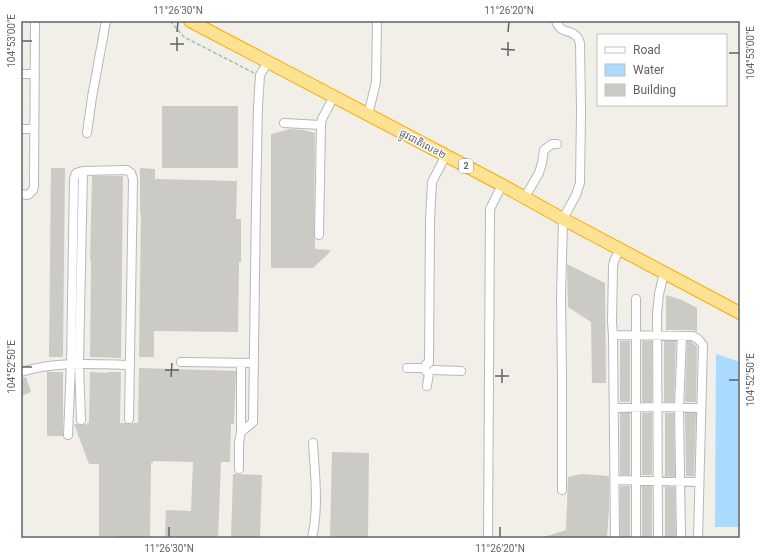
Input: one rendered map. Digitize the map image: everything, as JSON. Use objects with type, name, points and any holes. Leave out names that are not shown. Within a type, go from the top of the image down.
[{"type":"highway","name":"ផ្លូវជាតិលេខ២","points":[[190,21],[446,155],[740,313]]},
{"type":"street","points":[[21,194],[28,194],[33,190],[34,186],[35,21]]},
{"type":"street","points":[[87,133],[106,21]]},
{"type":"street","points":[[368,115],[376,82],[377,21]]},
{"type":"street","points":[[556,21],[558,27],[562,30],[577,36],[580,43],[581,112],[580,183],[576,195],[563,219],[561,297],[562,490]]},
{"type":"street","points":[[241,432],[253,422],[256,204],[260,75],[268,62]]},
{"type":"street","points":[[21,74],[35,74]]},
{"type":"street","points":[[320,234],[321,125],[322,119],[334,96]]},
{"type":"street","points":[[284,122],[321,125]]},
{"type":"street","points":[[21,129],[34,129]]},
{"type":"street","points":[[525,197],[539,172],[544,150],[552,144],[557,144]]},
{"type":"street","points":[[427,386],[429,368],[430,221],[432,182],[446,155]]},
{"type":"street","points":[[80,420],[75,364],[74,178],[76,173],[83,171],[127,170],[131,173],[133,179],[129,419]]},
{"type":"street","points":[[488,538],[490,209],[502,185]]},
{"type":"street","points":[[615,538],[612,322],[613,267],[614,261],[620,249]]},
{"type":"street","points":[[658,538],[657,314],[659,294],[664,273]]},
{"type":"street","points":[[636,299],[636,538]]},
{"type":"street","points":[[613,335],[693,336],[703,345],[698,538]]},
{"type":"street","points":[[681,538],[679,408],[682,336]]},
{"type":"street","points":[[181,362],[254,363]]},
{"type":"street","points":[[239,469],[242,363]]},
{"type":"street","points":[[68,435],[75,364]]},
{"type":"street","points":[[21,372],[33,368],[58,365],[130,365]]},
{"type":"street","points":[[407,368],[429,368],[461,371]]},
{"type":"street","points":[[614,408],[701,408]]},
{"type":"street","points":[[312,538],[315,522],[316,498],[313,443]]},
{"type":"street","points":[[615,480],[699,482]]},
{"type":"path","points":[[170,21],[184,37],[260,75]]},
{"type":"water","points":[[716,354],[740,362],[740,527],[715,527]]},
{"type":"building","points":[[162,106],[238,106],[238,168],[162,168]]},
{"type":"building","points":[[290,129],[304,130],[315,133],[315,249],[331,250],[313,268],[271,268],[271,134]]},
{"type":"building","points":[[51,168],[65,168],[63,357],[49,357]]},
{"type":"building","points":[[140,168],[155,169],[155,179],[237,181],[236,219],[241,219],[238,332],[154,331],[154,357],[139,357],[141,213]]},
{"type":"building","points":[[92,176],[123,176],[121,358],[90,357]]},
{"type":"building","points":[[567,264],[605,283],[606,383],[592,383],[591,322],[568,307]]},
{"type":"building","points":[[666,295],[682,300],[697,308],[697,332],[693,330],[666,330]]},
{"type":"building","points":[[620,341],[630,341],[630,402],[620,402]]},
{"type":"building","points":[[642,341],[652,341],[652,402],[642,402]]},
{"type":"building","points":[[664,341],[676,341],[674,402],[664,402]]},
{"type":"building","points":[[687,341],[691,341],[697,347],[696,402],[685,402]]},
{"type":"building","points":[[139,368],[236,371],[234,424],[231,424],[230,462],[221,462],[218,538],[165,538],[166,510],[191,511],[193,462],[153,461],[153,463],[151,463],[150,538],[115,538],[115,536],[99,536],[99,464],[89,464],[74,424],[81,425],[89,423],[90,372],[121,372],[120,423],[138,423]]},
{"type":"building","points":[[47,372],[63,372],[63,436],[47,436]]},
{"type":"building","points":[[26,377],[31,392],[21,396],[21,379]]},
{"type":"building","points":[[620,413],[630,413],[630,475],[620,475]]},
{"type":"building","points":[[642,413],[652,413],[652,475],[642,475]]},
{"type":"building","points":[[665,413],[674,413],[675,476],[665,476]]},
{"type":"building","points":[[685,413],[696,413],[694,476],[686,476]]},
{"type":"building","points":[[332,452],[369,453],[368,538],[330,538]]},
{"type":"building","points":[[233,474],[262,475],[260,538],[231,538]]},
{"type":"building","points":[[581,474],[609,476],[607,538],[544,538],[566,530],[568,477]]},
{"type":"building","points":[[620,486],[630,486],[630,538],[620,538]]},
{"type":"building","points":[[642,486],[652,486],[652,538],[642,538]]},
{"type":"building","points":[[665,487],[675,487],[676,538],[665,538]]}]
